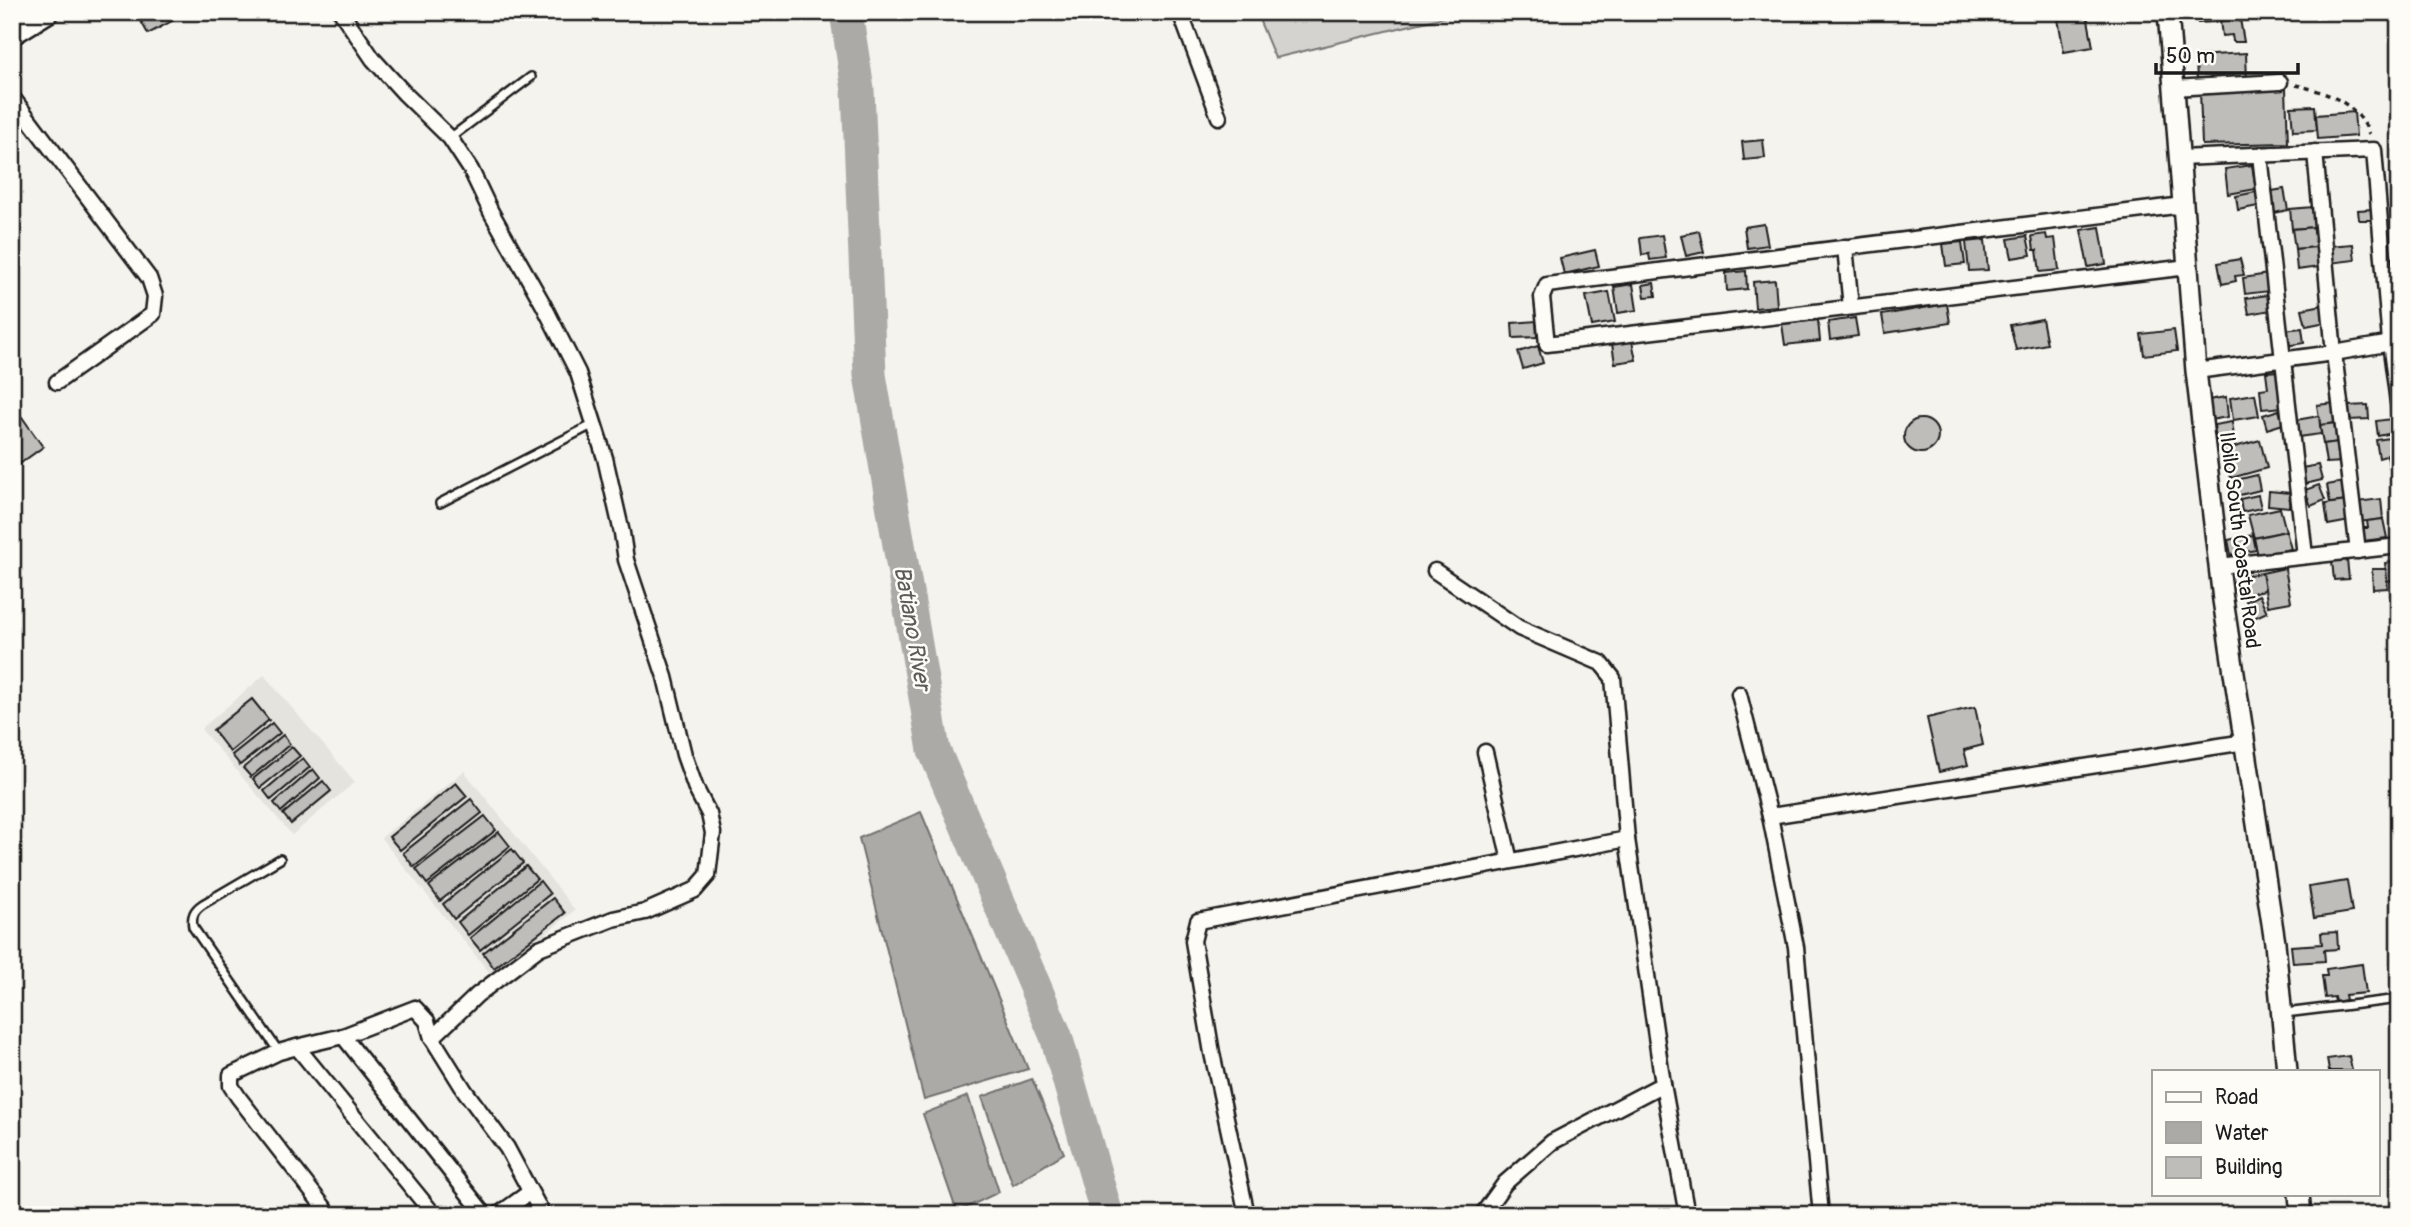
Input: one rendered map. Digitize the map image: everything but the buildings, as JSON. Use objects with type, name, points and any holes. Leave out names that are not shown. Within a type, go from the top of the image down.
[{"type":"street","points":[[12,35],[49,12]]},
{"type":"street","points":[[341,12],[373,59],[450,138],[471,170],[578,373],[605,458],[626,559],[665,677],[684,755],[696,789],[709,814],[713,833],[708,875],[695,890],[645,912],[613,919],[539,948],[477,995],[432,1038]]},
{"type":"street","points":[[1180,12],[1219,117]]},
{"type":"street","name":"Iloilo South Coastal Road","points":[[2168,12],[2196,371],[2219,566],[2275,943],[2287,1070]]},
{"type":"street","points":[[2173,88],[2280,82]]},
{"type":"street","points":[[12,97],[149,278],[155,296],[153,314],[57,382]]},
{"type":"street","points":[[2179,158],[2374,150],[2395,342],[2399,410]]},
{"type":"street","points":[[2315,152],[2334,353],[2358,551]]},
{"type":"street","points":[[2260,155],[2305,556]]},
{"type":"street","points":[[2183,205],[1547,285],[1542,298],[1547,344],[2188,267]]},
{"type":"street","points":[[1845,247],[1851,307]]},
{"type":"street","points":[[2196,371],[2395,342]]},
{"type":"street","points":[[2219,566],[2399,546]]},
{"type":"street","points":[[1435,571],[1519,628],[1601,663],[1612,678],[1627,839],[1663,1084],[1687,1215]]},
{"type":"street","points":[[1739,694],[1770,816],[1796,947],[1821,1215]]},
{"type":"street","points":[[1770,816],[2245,742]]},
{"type":"street","points":[[1485,752],[1510,861]]},
{"type":"street","points":[[1247,1215],[1210,1040],[1193,941],[1198,921],[1627,839]]},
{"type":"street","points":[[330,1215],[231,1086],[231,1075],[279,1052],[343,1036],[415,1008],[428,1021],[432,1038],[465,1091],[507,1148],[544,1215]]},
{"type":"street","points":[[343,1036],[485,1215]]},
{"type":"street","points":[[298,1047],[434,1215]]},
{"type":"street","points":[[1482,1215],[1504,1183],[1552,1142],[1663,1084]]},
{"type":"street","points":[[498,1215],[530,1192]]},
{"type":"street","points":[[2299,1196],[2301,1215]]},
{"type":"lane","points":[[450,138],[531,77]]},
{"type":"lane","points":[[440,503],[594,424]]},
{"type":"lane","points":[[279,1052],[193,927],[192,920],[195,910],[203,904],[280,859]]},
{"type":"lane","points":[[2282,1014],[2399,999]]},
{"type":"path","points":[[2280,82],[2324,91],[2358,112],[2374,150]]},
{"type":"shaded area","points":[[1256,12],[1465,12],[1275,58]]},
{"type":"shaded area","points":[[264,675],[355,782],[292,835],[201,729]]},
{"type":"shaded area","points":[[464,771],[575,910],[493,977],[381,838]]},
{"type":"water","points":[[921,812],[1028,1069],[924,1100],[859,838]]},
{"type":"water","points":[[1032,1079],[1064,1153],[1013,1185],[982,1097]]},
{"type":"water","points":[[968,1096],[999,1192],[957,1212],[923,1114]]},
{"type":"waterway","name":"Batiano River","points":[[846,12],[858,90],[870,375],[934,750],[1056,1036],[1107,1215]]}]
